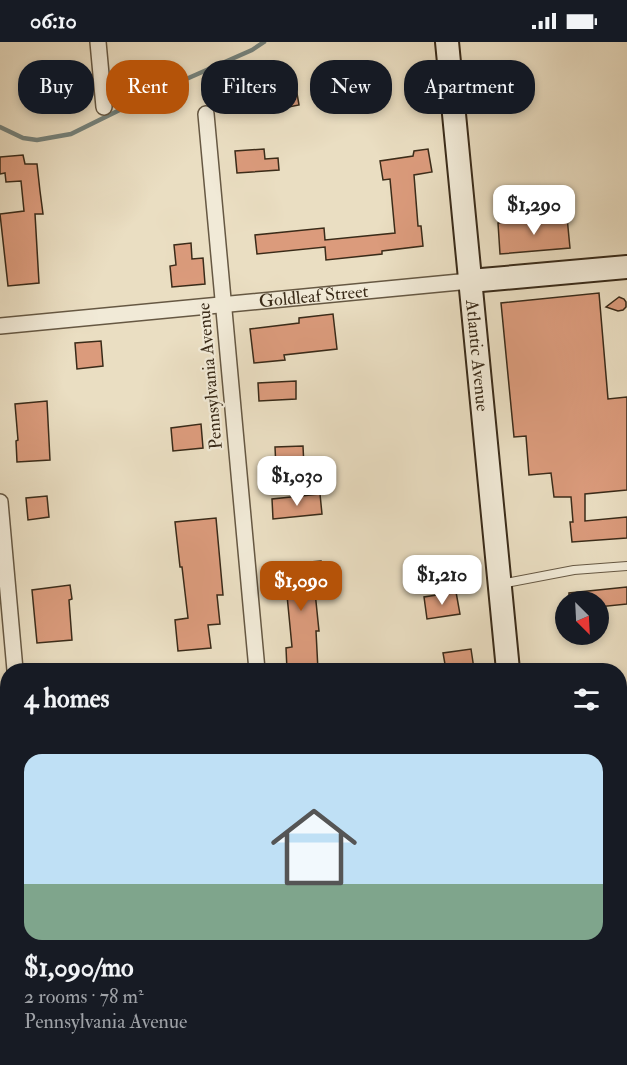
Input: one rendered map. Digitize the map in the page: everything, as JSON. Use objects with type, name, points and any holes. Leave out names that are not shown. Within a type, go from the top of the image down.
[{"type":"main road","name":"Atlantic Avenue","points":[[447,42],[506,663]]},
{"type":"main road","name":"Goldleaf Street","points":[[470,281],[627,267]]},
{"type":"street","points":[[98,42],[104,107]]},
{"type":"street","name":"Pennsylvania Avenue","points":[[206,114],[256,663]]},
{"type":"street","name":"Goldleaf Street","points":[[0,326],[470,281]]},
{"type":"street","points":[[0,502],[14,663]]},
{"type":"lane","points":[[500,584],[574,570],[627,566]]},
{"type":"building","points":[[264,149],[265,159],[278,158],[279,170],[237,173],[235,151]]},
{"type":"building","points":[[428,149],[432,172],[414,175],[418,226],[421,226],[423,246],[382,251],[382,254],[326,260],[325,247],[257,254],[255,235],[324,228],[325,240],[395,233],[390,179],[383,180],[380,161],[413,156],[414,151]]},
{"type":"building","points":[[23,155],[25,164],[37,164],[43,214],[35,214],[39,283],[8,286],[0,214],[24,211],[21,181],[6,182],[5,173],[0,174],[0,157]]},
{"type":"building","points":[[567,217],[570,248],[500,254],[498,223]]},
{"type":"building","points":[[191,243],[192,259],[203,258],[205,284],[172,287],[170,266],[176,265],[174,245]]},
{"type":"building","points":[[599,293],[608,399],[627,397],[627,490],[585,494],[585,521],[627,517],[627,538],[572,542],[571,497],[554,497],[551,473],[529,475],[526,436],[514,437],[501,303]]},
{"type":"building","points":[[619,297],[626,302],[623,310],[618,311],[606,307]]},
{"type":"building","points":[[333,314],[337,349],[284,355],[285,360],[254,363],[250,329],[299,323],[299,318]]},
{"type":"building","points":[[101,341],[103,366],[77,369],[75,343]]},
{"type":"building","points":[[296,381],[296,399],[259,401],[258,383]]},
{"type":"building","points":[[47,401],[50,460],[17,462],[15,404]]},
{"type":"building","points":[[201,424],[203,448],[173,451],[171,428]]},
{"type":"building","points":[[303,446],[304,467],[276,468],[275,447]]},
{"type":"building","points":[[320,494],[322,514],[273,519],[272,499]]},
{"type":"building","points":[[47,496],[49,517],[28,520],[26,498]]},
{"type":"building","points":[[216,518],[223,595],[217,595],[220,624],[208,625],[211,648],[178,651],[175,620],[188,618],[175,522]]},
{"type":"building","points":[[321,561],[322,581],[314,582],[319,631],[316,631],[318,663],[287,663],[286,648],[292,647],[286,585],[275,585],[273,565]]},
{"type":"building","points":[[70,585],[72,640],[37,643],[32,590]]},
{"type":"building","points":[[627,587],[627,604],[609,606],[609,591],[588,591]]},
{"type":"building","points":[[456,592],[460,614],[427,619],[424,597]]},
{"type":"building","points":[[471,649],[473,663],[445,663],[443,653]]},
{"type":"waterway","points":[[0,127],[23,138],[37,140],[71,134],[150,95],[252,50],[264,42]]}]
